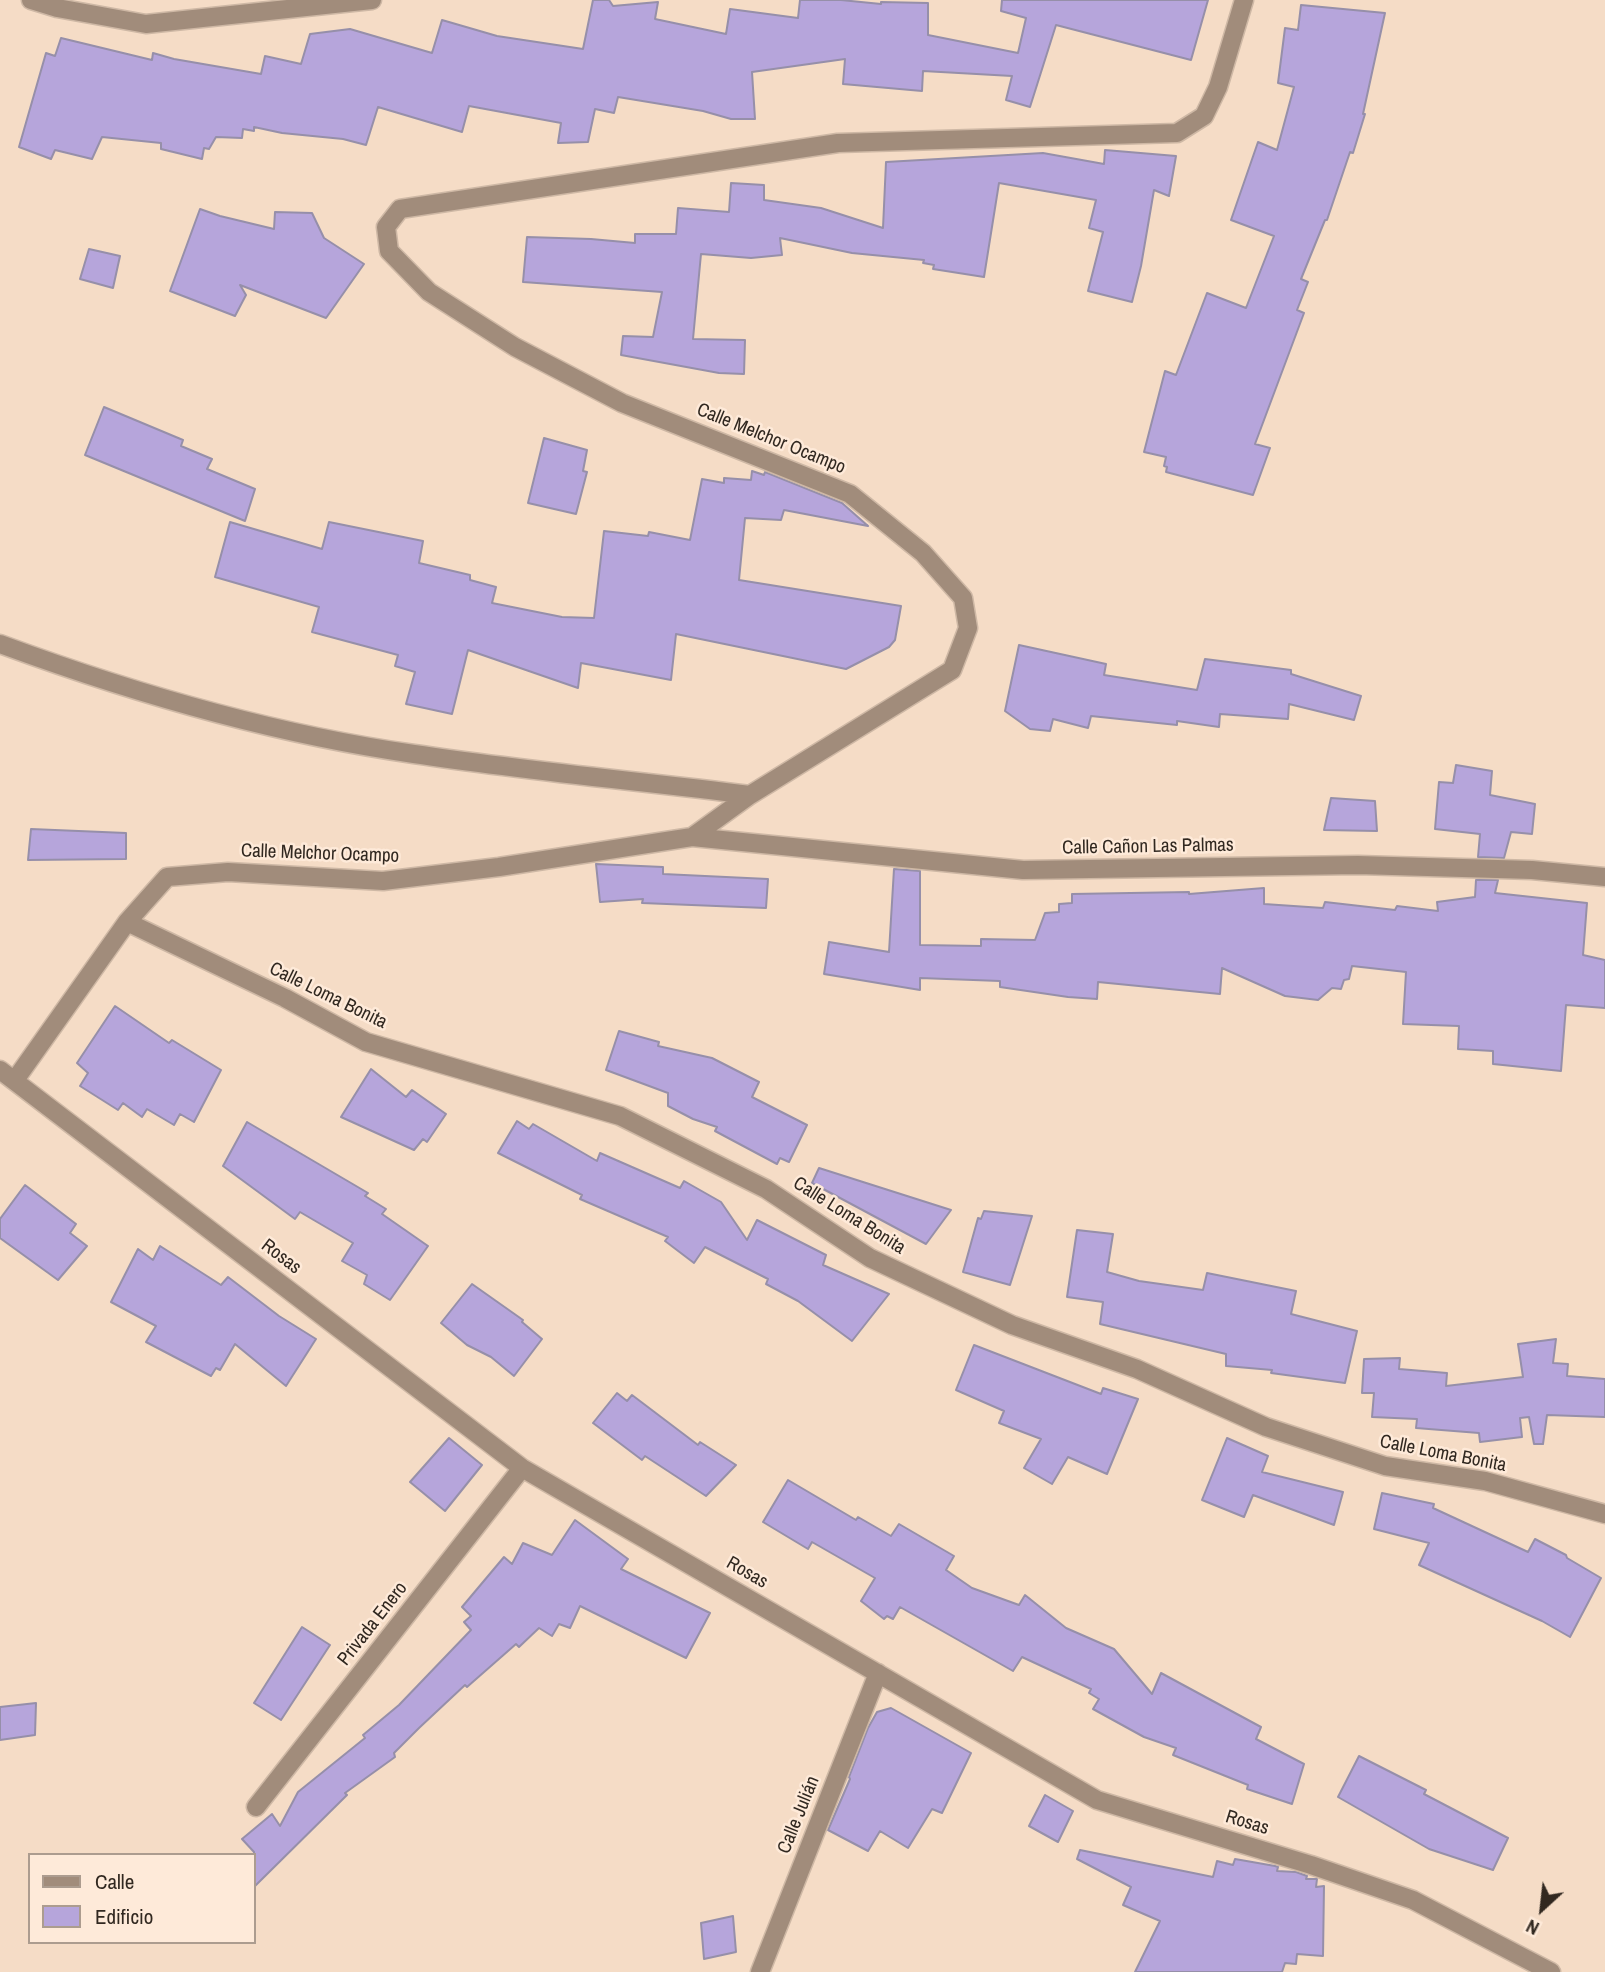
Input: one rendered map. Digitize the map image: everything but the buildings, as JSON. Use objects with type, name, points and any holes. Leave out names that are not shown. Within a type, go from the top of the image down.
[{"type":"street","points":[[31,0],[57,8],[146,24],[372,0]]},
{"type":"street","name":"Calle Melchor Ocampo","points":[[7,1075],[127,922],[166,877],[228,872],[383,881],[499,867],[692,837],[750,795],[952,670],[968,628],[963,598],[923,553],[850,494],[622,402],[515,347],[429,292],[389,251],[386,227],[401,209],[838,143],[1177,133],[1204,116],[1218,87],[1244,0]]},
{"type":"street","points":[[0,644],[86,676],[278,728],[412,754],[750,795]]},
{"type":"street","name":"Calle Cañon Las Palmas","points":[[692,837],[1023,870],[1358,865],[1532,870],[1605,877]]},
{"type":"street","name":"Calle Loma Bonita","points":[[127,922],[285,998],[366,1042],[620,1116],[766,1189],[870,1258],[1012,1325],[1137,1369],[1266,1427],[1385,1466],[1485,1481],[1605,1514]]},
{"type":"street","name":"Rosas","points":[[7,1075],[522,1468],[1097,1800],[1311,1865],[1413,1900],[1551,1972]]},
{"type":"street","name":"Privada Enero","points":[[256,1807],[522,1468]]},
{"type":"street","name":"Calle Julián","points":[[760,1972],[878,1673]]}]
